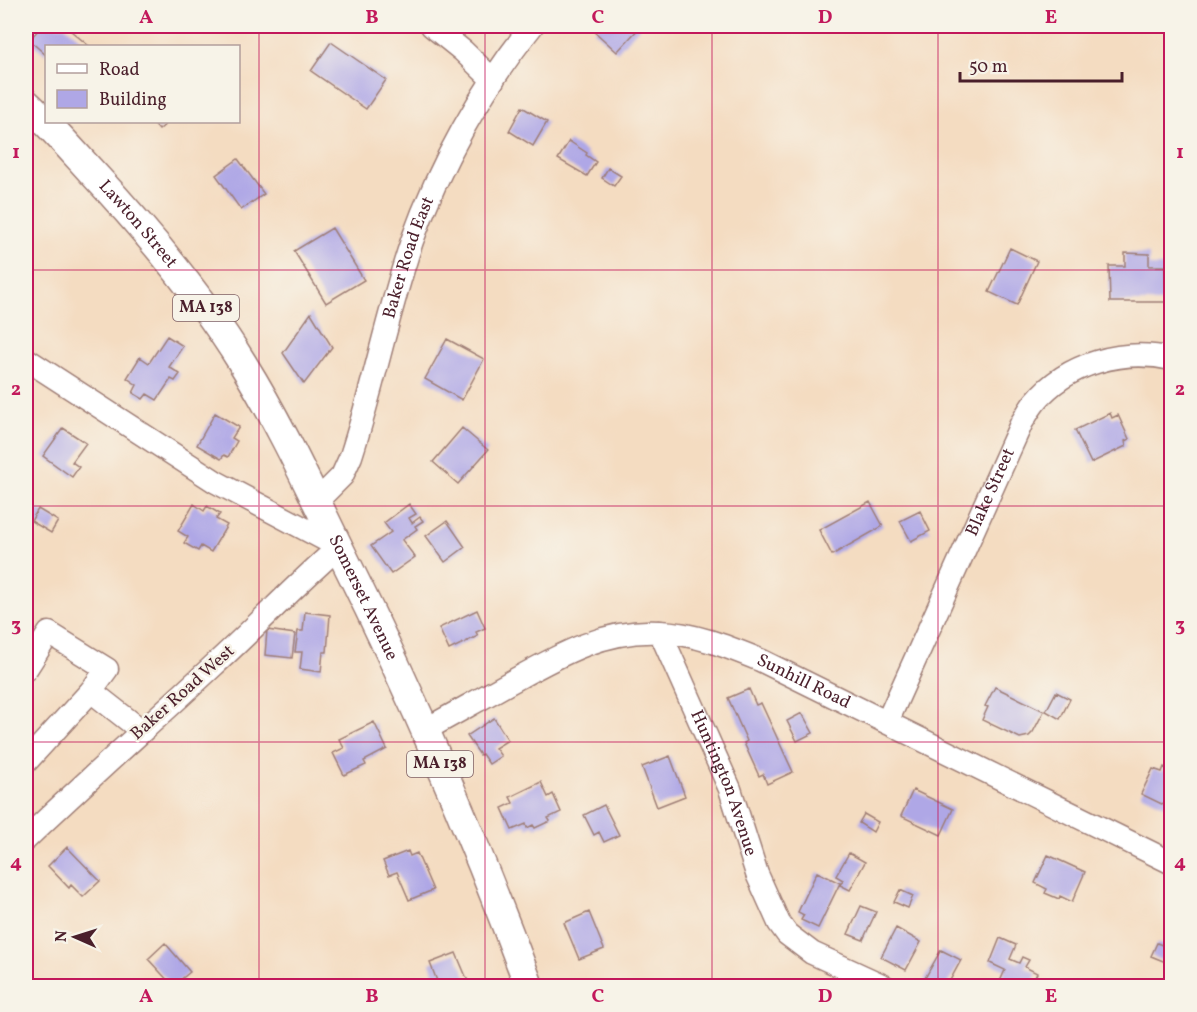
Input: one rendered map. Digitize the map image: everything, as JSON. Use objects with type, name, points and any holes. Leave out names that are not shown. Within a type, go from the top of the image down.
[{"type":"main road","name":"Lawton Street","points":[[26,103],[137,220],[194,289],[244,365],[293,453],[339,547]]},
{"type":"main road","name":"Somerset Avenue","points":[[339,547],[457,802],[529,987]]},
{"type":"street","points":[[432,26],[463,51],[493,80]]},
{"type":"street","name":"Baker Road East","points":[[317,501],[342,476],[351,456],[413,239],[461,133],[493,80],[532,26]]},
{"type":"street","name":"Blake Street","points":[[887,722],[1017,433],[1035,402],[1072,372],[1096,362],[1139,354],[1172,359]]},
{"type":"street","name":"Somerset Avenue","points":[[26,359],[216,482],[339,547]]},
{"type":"street","name":"Baker Road West","points":[[26,839],[253,629],[295,585],[339,547]]},
{"type":"street","name":"Sunhill Road","points":[[425,730],[551,658],[585,644],[618,634],[660,632],[686,635],[760,660],[1172,863]]},
{"type":"street","name":"Huntington Avenue","points":[[660,632],[730,789],[757,874],[778,922],[787,934],[812,953],[884,987]]},
{"type":"street","points":[[26,669],[49,633],[107,669],[91,691],[26,762]]},
{"type":"street","points":[[91,691],[142,731]]},
{"type":"building","points":[[42,26],[65,26],[88,45],[45,45],[45,54],[29,40]]},
{"type":"building","points":[[599,26],[641,26],[617,52],[594,31]]},
{"type":"building","points":[[331,42],[386,80],[366,109],[311,71]]},
{"type":"building","points":[[522,107],[547,122],[533,146],[509,131]]},
{"type":"building","points":[[153,123],[167,123],[159,130]]},
{"type":"building","points":[[569,141],[596,162],[587,176],[558,159]]},
{"type":"building","points":[[238,159],[264,194],[241,210],[216,175]]},
{"type":"building","points":[[608,168],[621,176],[614,186],[602,178]]},
{"type":"building","points":[[332,228],[364,280],[326,303],[294,251]]},
{"type":"building","points":[[1010,248],[1037,261],[1017,305],[989,292]]},
{"type":"building","points":[[1125,253],[1149,254],[1149,266],[1165,266],[1166,302],[1110,302],[1109,266],[1125,266]]},
{"type":"building","points":[[311,313],[332,347],[304,384],[283,353]]},
{"type":"building","points":[[167,336],[183,346],[169,367],[180,374],[175,381],[171,379],[157,400],[147,394],[143,399],[133,393],[137,385],[127,378],[140,357],[149,363]]},
{"type":"building","points":[[447,339],[484,359],[462,400],[425,379]]},
{"type":"building","points":[[215,413],[239,427],[232,438],[237,441],[228,457],[224,455],[221,459],[197,445]]},
{"type":"building","points":[[1110,413],[1112,418],[1118,415],[1129,439],[1125,441],[1126,446],[1091,463],[1075,430]]},
{"type":"building","points":[[63,428],[86,443],[72,462],[79,467],[72,477],[43,456]]},
{"type":"building","points":[[462,428],[488,450],[458,484],[433,462]]},
{"type":"building","points":[[870,502],[883,526],[832,555],[819,530]]},
{"type":"building","points":[[194,504],[204,511],[207,506],[220,514],[216,519],[227,525],[211,552],[201,546],[198,551],[184,543],[188,537],[178,531]]},
{"type":"building","points":[[409,504],[416,514],[409,518],[412,523],[420,517],[423,521],[415,526],[417,529],[402,540],[415,557],[391,574],[371,546],[391,532],[384,523]]},
{"type":"building","points":[[38,509],[58,521],[51,533],[31,521]]},
{"type":"building","points":[[920,511],[930,531],[911,541],[900,521]]},
{"type":"building","points":[[447,521],[465,547],[445,562],[426,536]]},
{"type":"building","points":[[477,610],[485,628],[476,632],[478,636],[449,650],[439,628]]},
{"type":"building","points":[[305,612],[330,615],[327,652],[323,652],[321,672],[300,669],[302,652],[295,652],[298,631],[303,631]]},
{"type":"building","points":[[267,630],[295,634],[292,658],[265,655]]},
{"type":"building","points":[[995,687],[1044,711],[1029,736],[1020,738],[982,720],[988,707],[985,706]]},
{"type":"building","points":[[749,689],[756,705],[761,703],[793,772],[767,784],[763,774],[759,776],[744,743],[747,741],[728,698]]},
{"type":"building","points":[[1056,692],[1070,699],[1060,719],[1046,711]]},
{"type":"building","points":[[802,713],[813,733],[797,741],[787,721]]},
{"type":"building","points":[[494,718],[508,740],[495,748],[501,756],[489,764],[467,736]]},
{"type":"building","points":[[374,722],[387,749],[364,761],[366,765],[344,775],[333,753],[344,748],[339,739]]},
{"type":"building","points":[[670,756],[685,796],[657,807],[642,767]]},
{"type":"building","points":[[1164,767],[1170,770],[1168,776],[1172,778],[1172,809],[1141,794],[1153,769],[1162,772]]},
{"type":"building","points":[[541,782],[548,797],[553,794],[561,812],[548,818],[550,821],[535,828],[533,825],[527,828],[526,824],[512,830],[502,808],[513,803],[510,797]]},
{"type":"building","points":[[913,790],[953,809],[941,835],[901,816]]},
{"type":"building","points":[[604,805],[619,835],[604,842],[599,832],[594,835],[584,815]]},
{"type":"building","points":[[864,814],[878,822],[873,832],[859,823]]},
{"type":"building","points":[[67,847],[100,881],[83,897],[71,885],[69,888],[48,866]]},
{"type":"building","points":[[408,851],[410,856],[417,853],[433,890],[409,900],[397,872],[389,875],[383,861]]},
{"type":"building","points":[[849,853],[865,862],[850,890],[840,885],[843,880],[836,876]]},
{"type":"building","points":[[1048,855],[1085,872],[1072,902],[1060,896],[1059,899],[1045,893],[1047,889],[1035,883]]},
{"type":"building","points":[[817,872],[840,883],[818,928],[801,920],[804,915],[798,912]]},
{"type":"building","points":[[900,890],[913,896],[908,908],[894,902]]},
{"type":"building","points":[[861,906],[876,912],[863,940],[848,934]]},
{"type":"building","points":[[589,912],[604,949],[579,959],[564,923]]},
{"type":"building","points":[[896,928],[921,942],[906,970],[881,957]]},
{"type":"building","points":[[1000,938],[1016,945],[1010,959],[1019,963],[1022,957],[1029,960],[1025,967],[1037,973],[1032,984],[1037,986],[998,986],[1005,970],[990,963]]},
{"type":"building","points":[[165,943],[190,972],[173,986],[148,959]]},
{"type":"building","points":[[1157,943],[1172,949],[1168,963],[1151,956]]},
{"type":"building","points":[[941,950],[961,960],[947,986],[936,986],[924,980]]},
{"type":"building","points":[[456,953],[470,986],[439,986],[430,963]]}]
